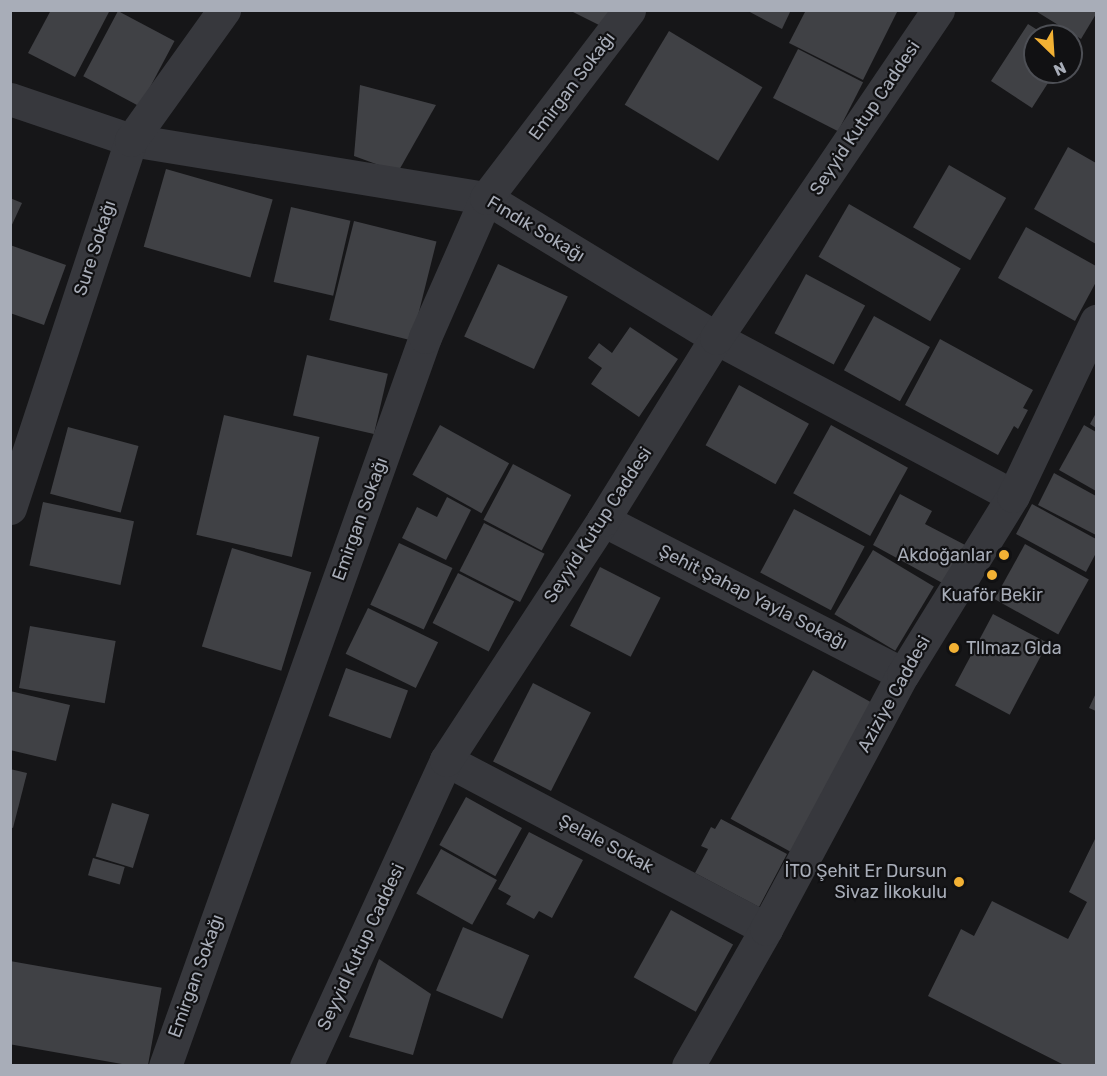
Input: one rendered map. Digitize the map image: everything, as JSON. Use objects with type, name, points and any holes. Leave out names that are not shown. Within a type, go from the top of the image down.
[{"type":"street","name":"Sure Sokağı","points":[[10,508],[131,140],[224,10]]},
{"type":"street","name":"Emirgan Sokağı","points":[[165,1065],[425,337],[486,198],[629,10]]},
{"type":"street","name":"Seyyid Kutup Caddesi","points":[[306,1065],[446,760],[603,520],[716,338],[938,10]]},
{"type":"street","name":"Fındık Sokağı","points":[[10,99],[131,140],[486,198],[716,338],[1013,496]]},
{"type":"street","name":"Aziziye Caddesi","points":[[688,1065],[766,929],[903,674],[1013,496],[1092,341]]},
{"type":"street","name":"Şehit Şahap Yayla Sokağı","points":[[603,520],[903,674]]},
{"type":"street","name":"Şelale Sokak","points":[[446,760],[766,929]]},
{"type":"building","points":[[51,10],[110,10],[75,77],[28,53]]},
{"type":"building","points":[[569,10],[612,10],[603,27]]},
{"type":"building","points":[[746,10],[791,10],[782,29]]},
{"type":"building","points":[[806,10],[898,10],[863,80],[789,43]]},
{"type":"building","points":[[1034,10],[1096,10],[1096,14],[1083,36],[1083,24],[1057,24]]},
{"type":"building","points":[[118,11],[175,41],[140,106],[83,76]]},
{"type":"building","points":[[669,31],[762,87],[718,161],[625,105]]},
{"type":"building","points":[[1023,32],[1023,84],[1047,84],[1032,108],[991,81]]},
{"type":"building","points":[[798,49],[863,82],[838,131],[773,98]]},
{"type":"building","points":[[360,85],[436,105],[398,172],[354,156]]},
{"type":"building","points":[[1068,147],[1096,163],[1096,244],[1034,209]]},
{"type":"building","points":[[949,165],[1006,198],[970,260],[913,227]]},
{"type":"building","points":[[166,169],[273,200],[250,277],[144,247]]},
{"type":"building","points":[[10,198],[22,203],[10,229]]},
{"type":"building","points":[[849,204],[961,269],[930,321],[818,257]]},
{"type":"building","points":[[291,207],[350,221],[333,296],[274,282]]},
{"type":"building","points":[[354,221],[436,242],[412,341],[329,320]]},
{"type":"building","points":[[1026,227],[1096,266],[1096,282],[1075,321],[998,278]]},
{"type":"building","points":[[10,245],[66,265],[44,325],[10,313]]},
{"type":"building","points":[[498,264],[568,297],[534,369],[464,337]]},
{"type":"building","points":[[806,274],[865,305],[834,365],[775,333]]},
{"type":"building","points":[[874,316],[930,347],[900,401],[844,370]]},
{"type":"building","points":[[630,327],[678,359],[639,417],[591,384],[602,368],[588,358],[599,343],[612,353]]},
{"type":"building","points":[[940,339],[1033,390],[1023,408],[1028,410],[1018,429],[1014,426],[998,455],[905,405]]},
{"type":"building","points":[[307,355],[388,374],[374,434],[293,415]]},
{"type":"building","points":[[739,385],[809,424],[776,484],[706,445]]},
{"type":"building","points":[[1096,413],[1096,428],[1090,424]]},
{"type":"building","points":[[224,415],[319,437],[292,557],[196,535]]},
{"type":"building","points":[[440,425],[509,463],[481,513],[412,475]]},
{"type":"building","points":[[831,425],[908,468],[870,536],[793,493]]},
{"type":"building","points":[[1084,425],[1096,432],[1096,491],[1059,470]]},
{"type":"building","points":[[68,427],[139,446],[121,513],[50,494]]},
{"type":"building","points":[[513,464],[571,495],[542,551],[483,520]]},
{"type":"building","points":[[1054,473],[1096,496],[1096,535],[1038,505]]},
{"type":"building","points":[[900,494],[932,511],[925,524],[967,546],[946,585],[873,545]]},
{"type":"building","points":[[447,497],[471,510],[446,560],[402,538],[417,507],[437,517]]},
{"type":"building","points":[[43,502],[134,521],[120,585],[29,566]]},
{"type":"building","points":[[1032,504],[1096,539],[1096,553],[1086,572],[1016,534]]},
{"type":"building","points":[[794,509],[865,547],[831,610],[760,573]]},
{"type":"building","points":[[484,523],[545,554],[520,602],[459,571]]},
{"type":"building","points":[[399,543],[452,568],[424,630],[370,605]]},
{"type":"building","points":[[1025,544],[1089,579],[1058,634],[994,599]]},
{"type":"building","points":[[232,548],[311,572],[281,671],[202,646]]},
{"type":"building","points":[[873,550],[934,587],[895,651],[834,614]]},
{"type":"building","points":[[600,567],[661,598],[631,657],[570,626]]},
{"type":"building","points":[[458,573],[514,602],[489,651],[433,623]]},
{"type":"building","points":[[368,608],[438,642],[416,688],[346,654]]},
{"type":"building","points":[[993,614],[1048,643],[1010,715],[955,686]]},
{"type":"building","points":[[30,626],[116,641],[105,703],[19,688]]},
{"type":"building","points":[[346,668],[408,691],[391,738],[329,716]]},
{"type":"building","points":[[813,670],[874,704],[792,853],[731,819]]},
{"type":"building","points":[[533,683],[591,713],[551,791],[493,761]]},
{"type":"building","points":[[10,691],[70,705],[56,761],[10,750]]},
{"type":"building","points":[[1096,693],[1096,711],[1089,708]]},
{"type":"building","points":[[10,769],[27,773],[13,828],[10,827]]},
{"type":"building","points":[[466,797],[522,828],[495,876],[439,845]]},
{"type":"building","points":[[112,803],[149,814],[133,868],[96,857]]},
{"type":"building","points":[[721,819],[787,854],[759,907],[695,873],[708,849],[701,846],[711,827],[715,829]]},
{"type":"building","points":[[529,832],[583,860],[552,918],[539,911],[534,919],[506,904],[511,896],[498,889]]},
{"type":"building","points":[[1096,837],[1096,1066],[1066,1066],[928,996],[961,929],[974,936],[992,901],[1068,939],[1087,902],[1069,892]]},
{"type":"building","points":[[441,849],[497,880],[472,925],[416,894]]},
{"type":"building","points":[[93,858],[125,867],[120,884],[88,875]]},
{"type":"building","points":[[671,910],[733,944],[696,1012],[634,977]]},
{"type":"building","points":[[463,927],[529,955],[502,1019],[436,991]]},
{"type":"building","points":[[379,959],[431,994],[413,1055],[349,1037]]},
{"type":"building","points":[[10,961],[162,988],[148,1066],[133,1066],[10,1044]]},
{"type":"place","name":"Akdoğanlar","points":[[1004,555]]},
{"type":"place","name":"Kuaför Bekir","points":[[992,575]]},
{"type":"place","name":"Tllmaz Glda","points":[[954,648]]},
{"type":"place","name":"İTO Şehit Er Dursun Sivaz İlkokulu","points":[[959,882]]}]
